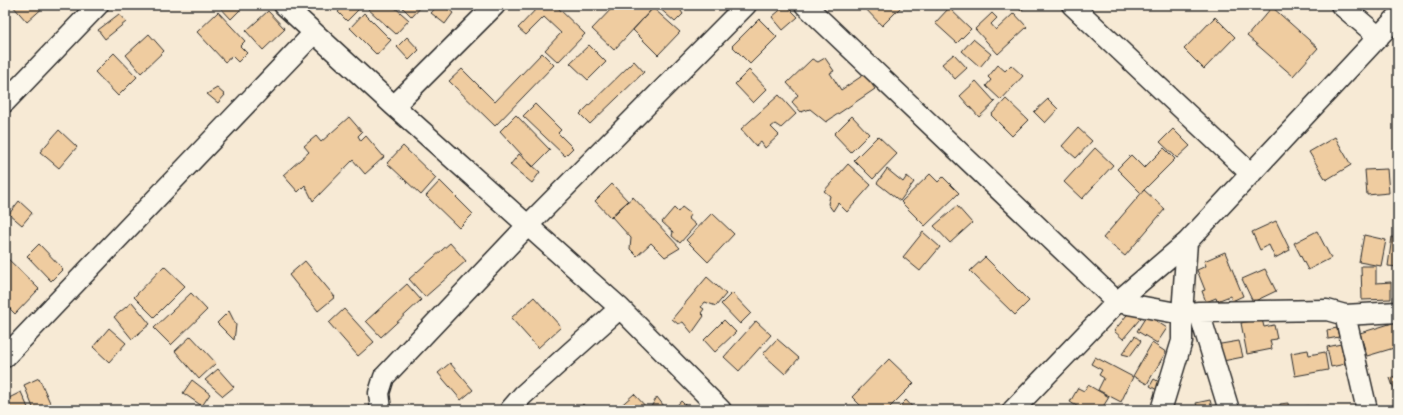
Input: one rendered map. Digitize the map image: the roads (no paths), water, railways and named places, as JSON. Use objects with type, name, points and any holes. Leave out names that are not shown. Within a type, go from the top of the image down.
[{"type":"street","points":[[5,102],[98,5]]},
{"type":"street","points":[[284,5],[394,106],[620,308],[721,410]]},
{"type":"street","points":[[394,106],[495,5]]},
{"type":"street","points":[[381,410],[379,393],[384,377],[528,225],[746,5]]},
{"type":"street","points":[[805,5],[1117,302],[1190,313],[1327,310],[1345,315],[1398,312]]},
{"type":"street","points":[[1072,5],[1251,174]]},
{"type":"street","points":[[1013,410],[1117,302],[1187,242],[1390,30],[1341,5]]},
{"type":"street","points":[[5,357],[314,32]]},
{"type":"street","points":[[1161,410],[1190,313],[1187,242]]},
{"type":"street","points":[[510,410],[523,395],[620,308]]},
{"type":"street","points":[[1190,313],[1229,410]]},
{"type":"street","points":[[1345,315],[1366,410]]}]
